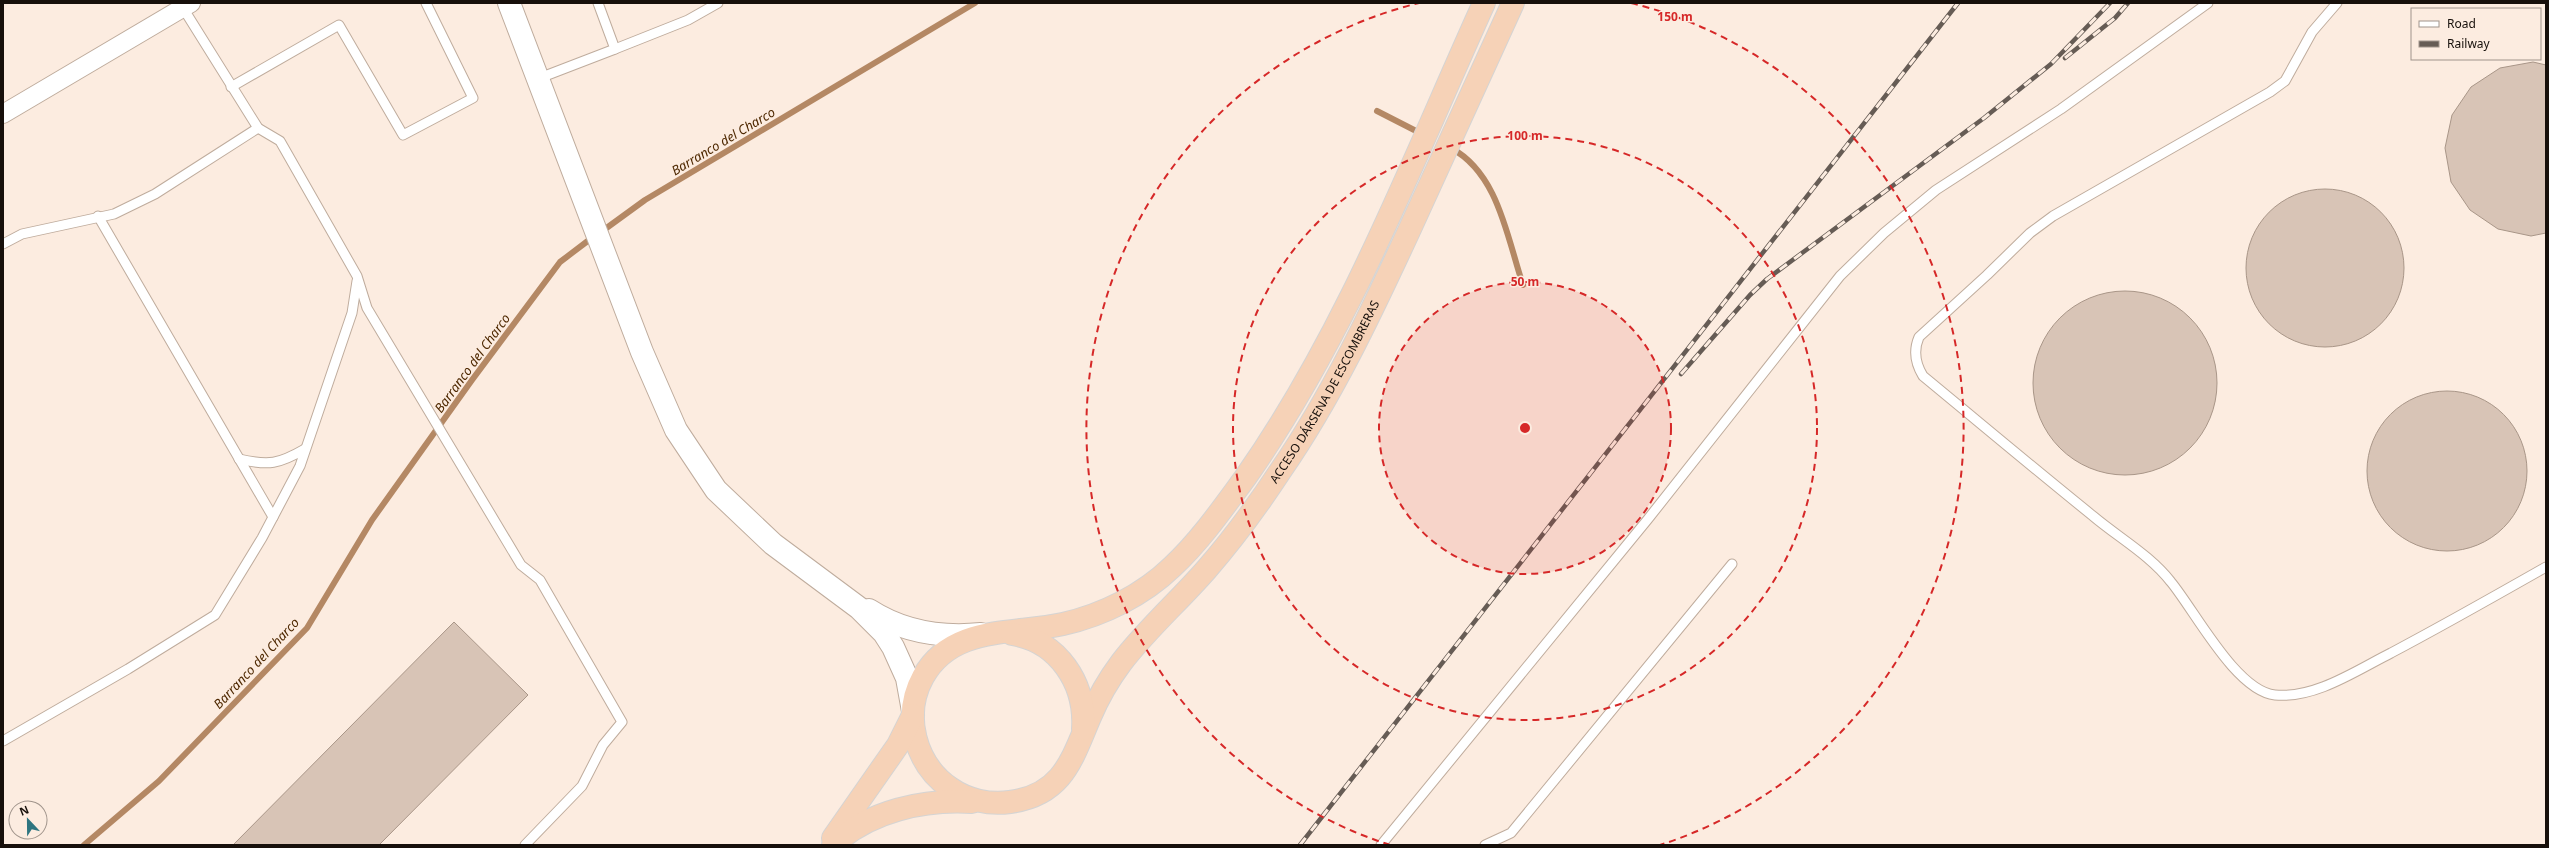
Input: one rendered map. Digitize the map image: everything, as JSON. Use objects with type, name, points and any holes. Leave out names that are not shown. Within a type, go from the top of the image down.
[{"type":"highway","name":"ACCESO DÁRSENA DE ESCOMBRERAS","points":[[1484,3],[1382,230],[1326,344],[1284,420],[1214,518],[1168,571],[1131,598],[1106,610],[1063,624],[973,636],[953,646],[932,663],[919,686],[913,713],[916,740],[920,753],[936,777],[957,793],[972,799],[993,803],[1007,803],[1028,798],[1049,787],[1067,768],[1080,744],[1100,696],[1116,669],[1136,644],[1206,570],[1235,534],[1282,470],[1328,396],[1388,278],[1513,3]]},
{"type":"highway","name":"ACCESO DÁRSENA DE ESCOMBRERAS","points":[[993,633],[1014,634],[1036,641],[1065,665],[1078,688],[1083,703],[1084,718],[1080,744]]},
{"type":"highway","points":[[829,845],[898,745],[913,713]]},
{"type":"highway","points":[[833,845],[862,824],[904,808],[942,801],[993,803]]},
{"type":"main road","points":[[509,3],[575,180],[676,430],[716,490],[773,544],[835,589],[872,620],[893,647],[907,678],[913,713]]},
{"type":"main road","points":[[835,589],[876,614],[915,631],[960,636],[993,633]]},
{"type":"street","points":[[3,114],[187,5]]},
{"type":"lane","points":[[231,87],[339,25],[403,135],[473,98],[426,3]]},
{"type":"lane","points":[[598,3],[615,49]]},
{"type":"lane","points":[[538,79],[688,20],[718,3]]},
{"type":"lane","points":[[1381,845],[1642,525],[1840,276],[1884,233],[1936,190],[2061,109],[2208,3]]},
{"type":"lane","points":[[2337,3],[2312,32],[2293,69],[2280,85],[2070,206],[2030,233],[1987,276],[1919,337],[1916,345],[1918,367],[1923,376],[2095,518],[2150,559],[2171,582],[2237,674],[2261,691],[2274,695],[2292,695],[2316,689],[2352,674],[2436,630],[2546,567]]},
{"type":"lane","points":[[187,5],[231,87],[258,128],[280,141],[357,276],[367,308],[521,565],[540,580],[622,722],[603,745],[582,786],[525,845]]},
{"type":"lane","points":[[3,244],[22,234],[98,216],[114,214],[155,194],[258,128]]},
{"type":"lane","points":[[98,216],[273,516]]},
{"type":"lane","points":[[3,741],[128,670],[215,615],[273,516],[300,466],[352,313],[357,276]]},
{"type":"lane","points":[[239,459],[261,464],[281,463],[305,450]]},
{"type":"lane","points":[[1485,845],[1511,833],[1732,564]]},
{"type":"building","points":[[2533,62],[2546,65],[2546,233],[2531,236],[2498,229],[2470,210],[2451,182],[2445,148],[2452,115],[2471,87],[2500,68]]},
{"type":"building","points":[[2333,189],[2348,192],[2362,198],[2381,212],[2391,224],[2401,245],[2404,268],[2401,291],[2391,312],[2381,324],[2369,334],[2348,344],[2333,347],[2317,347],[2302,344],[2281,334],[2269,324],[2259,312],[2249,291],[2247,283],[2246,260],[2249,245],[2259,224],[2269,212],[2281,202],[2302,192],[2310,190]]},
{"type":"building","points":[[2125,291],[2143,293],[2160,298],[2176,307],[2190,318],[2201,332],[2210,348],[2215,365],[2217,383],[2215,401],[2210,418],[2201,434],[2190,448],[2176,459],[2160,468],[2143,473],[2125,475],[2107,473],[2090,468],[2074,459],[2060,448],[2049,434],[2040,418],[2035,401],[2033,383],[2035,365],[2040,348],[2049,332],[2060,318],[2074,307],[2090,298],[2107,293]]},
{"type":"building","points":[[2439,391],[2455,391],[2478,397],[2504,414],[2521,440],[2527,463],[2527,479],[2521,502],[2504,528],[2478,545],[2455,551],[2439,551],[2416,545],[2396,533],[2385,522],[2373,502],[2367,479],[2367,463],[2373,440],[2385,420],[2396,409],[2416,397]]},
{"type":"building","points":[[454,622],[528,695],[379,845],[233,845]]},
{"type":"waterway","name":"Barranco del Charco","points":[[601,232],[645,200],[975,3]]},
{"type":"waterway","points":[[1377,111],[1422,134]]},
{"type":"waterway","points":[[1451,148],[1467,159],[1491,190],[1506,228],[1523,285]]},
{"type":"waterway","name":"Barranco del Charco","points":[[84,845],[159,781],[307,628],[372,520],[472,380],[560,262],[593,237]]},
{"type":"railway","points":[[1300,845],[1958,3]]},
{"type":"railway","points":[[1681,374],[1750,295],[1767,279],[1984,118],[2051,64],[2110,3]]},
{"type":"railway","points":[[2065,58],[2115,18],[2128,3]]}]
